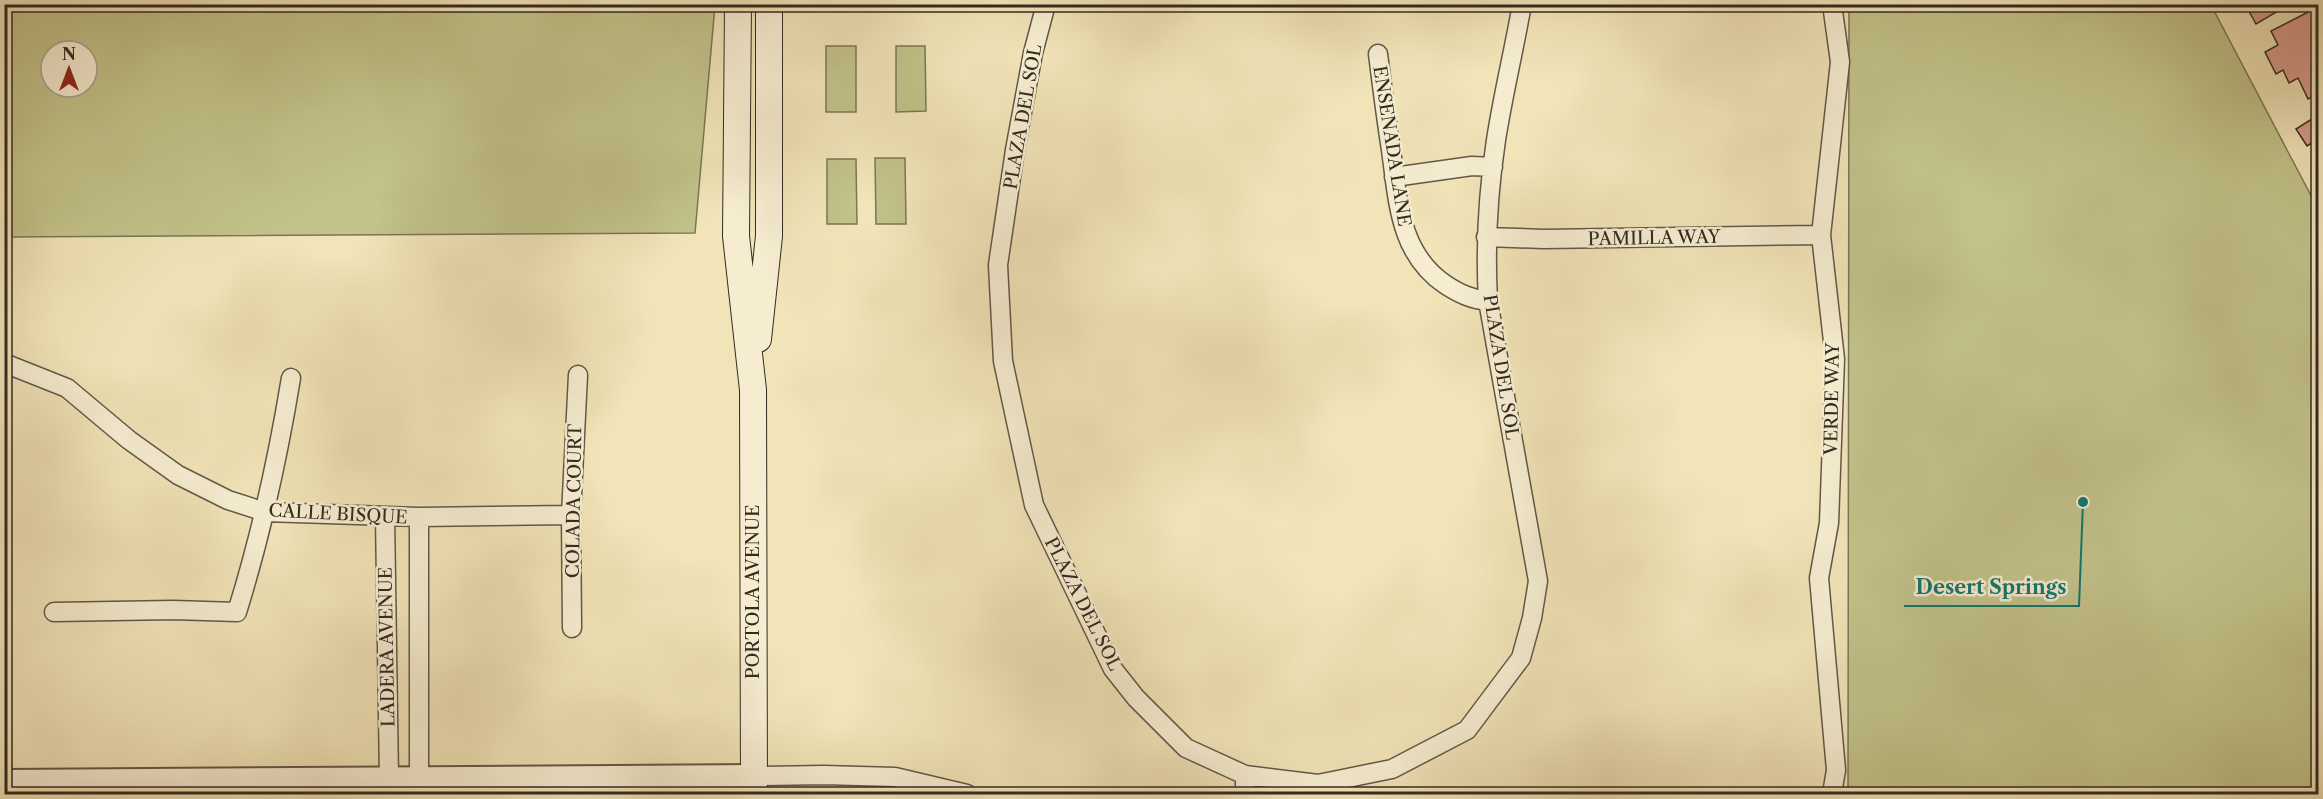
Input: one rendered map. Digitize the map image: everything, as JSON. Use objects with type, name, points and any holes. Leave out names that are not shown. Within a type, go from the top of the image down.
[{"type":"main road","name":"PORTOLA AVENUE","points":[[738,4],[736,236],[753,390]]},
{"type":"main road","name":"PORTOLA AVENUE","points":[[754,785],[753,390],[769,236],[769,4]]},
{"type":"street","name":"PLAZA DEL SOL","points":[[1046,4],[1033,53],[1015,150],[998,265],[1002,361],[1034,505],[1113,669],[1136,698],[1186,748],[1245,775],[1318,784],[1392,769],[1467,730],[1521,658],[1532,618],[1538,581],[1488,301],[1486,237],[1496,141],[1522,4]]},
{"type":"street","name":"VERDE WAY","points":[[1832,4],[1840,62],[1821,235],[1835,359],[1829,523],[1819,578],[1836,770],[1832,795]]},
{"type":"street","name":"ENSENADA LANE","points":[[1378,54],[1401,223],[1414,253],[1426,269],[1458,293],[1474,300],[1488,301]]},
{"type":"street","points":[[1394,177],[1472,166],[1493,167]]},
{"type":"street","name":"PAMILLA WAY","points":[[1486,237],[1544,239],[1821,235]]},
{"type":"street","name":"CALLE BISQUE","points":[[4,363],[67,388],[129,440],[178,475],[228,500],[265,512],[419,517],[570,515]]},
{"type":"street","name":"COLADA COURT","points":[[572,628],[570,515],[578,375]]},
{"type":"street","points":[[54,612],[173,610],[237,612],[265,512],[291,378]]},
{"type":"street","name":"LADERA AVENUE","points":[[385,516],[389,779]]},
{"type":"street","name":"LADERA AVENUE","points":[[419,517],[420,778]]},
{"type":"street","points":[[386,606],[419,605]]},
{"type":"street","points":[[4,781],[97,788],[420,778],[591,786],[754,785],[824,775],[895,777],[967,795]]},
{"type":"street","points":[[1245,775],[1245,795]]},
{"type":"green space","points":[[4,5],[715,5],[695,233],[5,237]]},
{"type":"green space","points":[[1849,5],[2211,5],[2318,209],[2318,794],[1848,794]]},
{"type":"green space","points":[[826,46],[856,46],[856,112],[826,112]]},
{"type":"green space","points":[[896,46],[925,46],[926,111],[896,112]]},
{"type":"green space","points":[[875,158],[905,158],[906,224],[876,224]]},
{"type":"green space","points":[[827,159],[856,159],[857,224],[827,224]]},
{"type":"building","points":[[2245,4],[2290,4],[2256,24]]},
{"type":"building","points":[[2318,7],[2318,30],[2311,34],[2318,48],[2318,94],[2308,99],[2298,78],[2289,83],[2283,70],[2276,74],[2265,52],[2278,45],[2271,31]]},
{"type":"building","points":[[2318,115],[2318,146],[2315,141],[2307,146],[2296,129]]},
{"type":"place","name":"Desert Springs","points":[[2083,502]]}]
